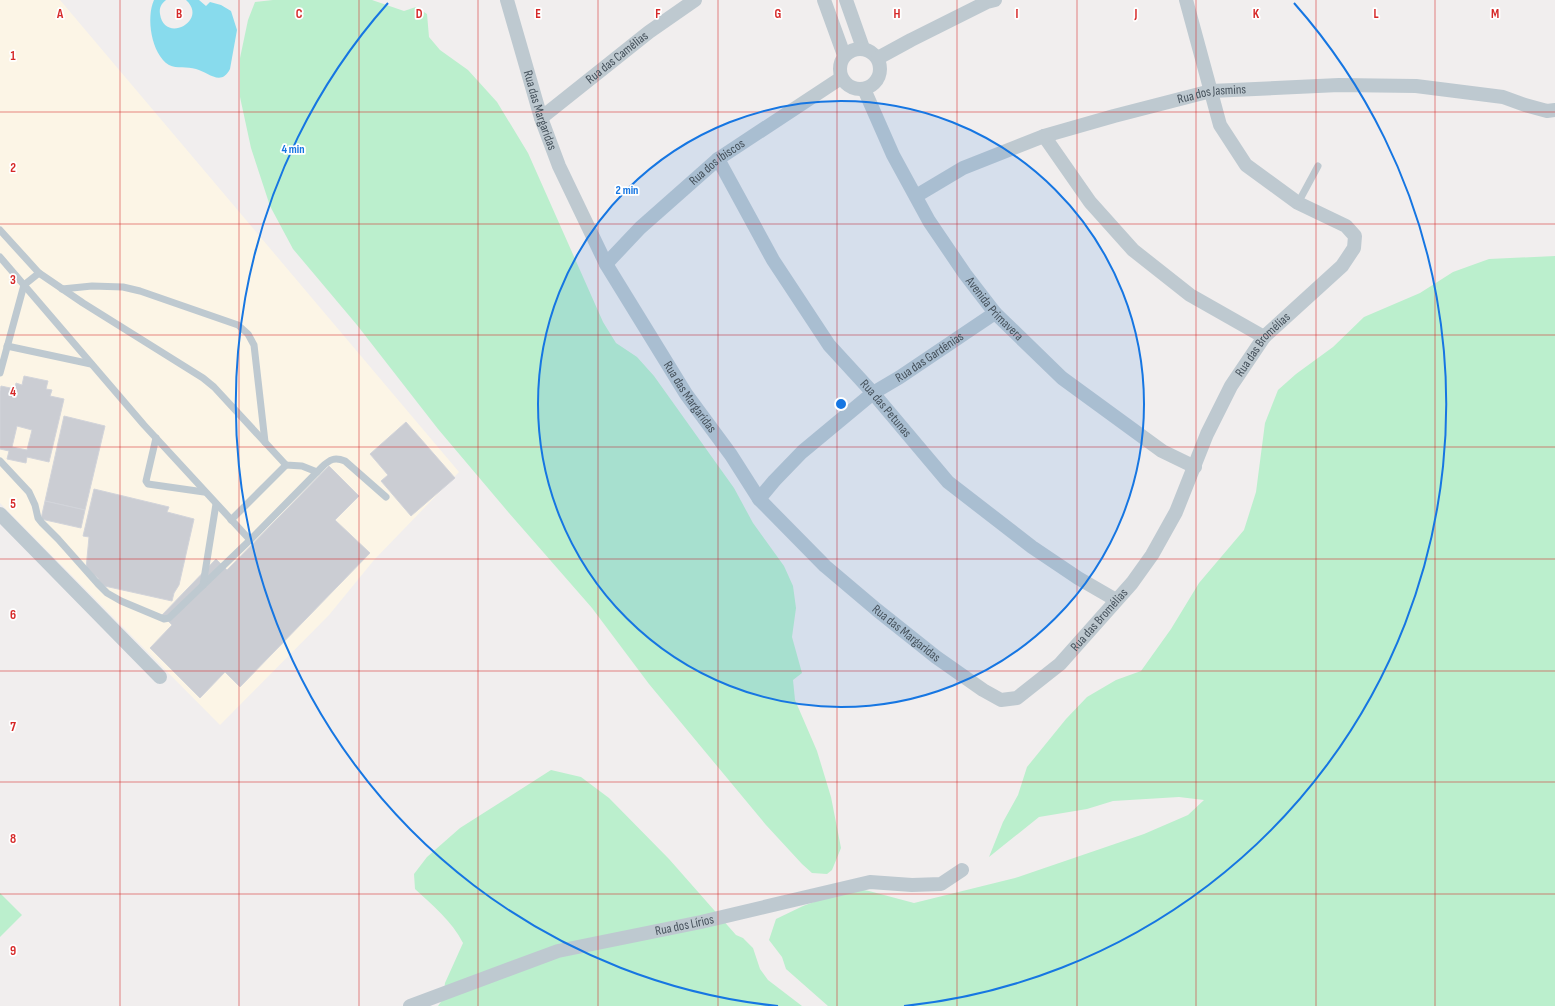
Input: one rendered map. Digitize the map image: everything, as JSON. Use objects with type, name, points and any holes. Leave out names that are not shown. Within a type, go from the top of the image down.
[{"type":"street","name":"Rua das Margaridas","points":[[507,0],[542,118],[559,166],[606,264],[686,394],[731,455],[759,499],[825,566],[877,610],[936,657],[983,690],[1001,700]]},
{"type":"street","name":"Rua das Camélias","points":[[542,118],[649,32],[696,0]]},
{"type":"street","points":[[824,0],[844,55]]},
{"type":"street","points":[[846,0],[863,48]]},
{"type":"street","points":[[878,58],[987,2],[995,0]]},
{"type":"street","name":"Rua das Bromélias","points":[[1001,700],[1017,698],[1060,664],[1132,583],[1155,549],[1176,512],[1207,434],[1231,386],[1264,337],[1342,266],[1354,248],[1355,236],[1346,226],[1298,203],[1246,165],[1220,124],[1186,0]]},
{"type":"street","points":[[863,48],[873,53],[878,58],[880,67],[878,78],[875,83],[864,89],[852,88],[841,78],[840,64],[844,55],[850,50],[863,48]]},
{"type":"street","name":"Rua dos Ibiscos","points":[[606,264],[640,228],[718,159],[841,78]]},
{"type":"street","name":"Rua dos Jasmins","points":[[916,196],[963,168],[1044,136],[1211,91],[1338,85],[1416,86],[1503,97],[1547,111],[1555,110]]},
{"type":"street","name":"Avenida Primavera","points":[[864,89],[893,155],[941,240],[995,313],[1062,378],[1106,412],[1162,451],[1195,467]]},
{"type":"street","points":[[1044,136],[1090,202],[1134,250],[1190,295],[1264,337]]},
{"type":"street","name":"Rua das Petunas","points":[[718,159],[773,260],[829,345],[873,393],[948,482],[1032,547],[1078,578],[1116,600]]},
{"type":"street","name":"Rua das Gardênias","points":[[759,499],[802,452],[873,393],[900,377],[995,313]]},
{"type":"street","points":[[0,514],[160,677]]},
{"type":"street","name":"Rua dos Lírios","points":[[410,1006],[558,951],[700,922],[870,882],[912,885],[941,884],[962,870]]},
{"type":"lane","points":[[1298,203],[1318,166]]},
{"type":"lane","points":[[0,230],[38,273],[203,378],[214,387],[286,465],[302,466],[317,472]]},
{"type":"lane","points":[[0,257],[156,438],[204,492],[250,540]]},
{"type":"lane","points":[[0,373],[24,285],[38,273]]},
{"type":"lane","points":[[62,289],[92,286],[123,287],[140,291],[238,325],[248,334],[254,345],[266,443]]},
{"type":"lane","points":[[7,346],[91,364]]},
{"type":"lane","points":[[156,438],[146,481],[148,484],[204,492]]},
{"type":"lane","points":[[0,462],[29,492],[35,505],[38,518],[42,523],[107,593],[132,606],[167,619],[250,540],[327,462],[338,458],[345,461],[386,496]]},
{"type":"lane","points":[[231,520],[286,465]]},
{"type":"lane","points":[[203,585],[216,504]]},
{"type":"shaded area","points":[[0,0],[60,0],[459,472],[374,560],[329,615],[220,725],[0,503]]},
{"type":"green space","points":[[273,0],[372,0],[404,11],[416,7],[427,14],[429,37],[440,50],[468,70],[497,102],[528,153],[603,322],[616,343],[637,357],[654,376],[734,488],[753,523],[784,566],[793,586],[796,608],[792,637],[802,673],[793,680],[795,700],[817,751],[831,797],[841,848],[832,870],[827,874],[812,873],[766,825],[649,684],[592,608],[438,429],[357,325],[293,249],[270,206],[251,148],[240,97],[240,58],[248,20],[255,2]]},
{"type":"green space","points":[[1555,256],[1555,1006],[828,1006],[786,969],[782,957],[769,940],[776,919],[803,906],[852,888],[914,903],[1015,878],[1144,834],[1188,815],[1204,800],[1179,797],[1113,801],[1087,809],[1039,817],[989,857],[1003,822],[1018,795],[1027,767],[1066,719],[1087,697],[1116,680],[1141,671],[1171,629],[1199,583],[1244,530],[1256,492],[1265,423],[1278,390],[1296,374],[1333,347],[1364,317],[1420,293],[1453,272],[1489,259]]},
{"type":"green space","points":[[551,770],[581,777],[609,798],[669,859],[736,935],[743,938],[753,948],[760,969],[768,980],[802,1006],[438,1006],[443,999],[445,983],[463,943],[447,920],[415,889],[414,874],[427,857],[460,828]]},
{"type":"green space","points":[[0,893],[22,915],[0,937]]},
{"type":"water","points":[[154,0],[166,0],[161,6],[160,10],[163,23],[169,27],[176,28],[189,22],[192,15],[192,8],[186,0],[199,0],[206,6],[210,2],[221,5],[231,11],[237,30],[230,69],[223,77],[214,77],[193,68],[172,66],[163,60],[154,44],[150,25],[150,16]]},
{"type":"building","points":[[24,376],[48,381],[46,389],[52,390],[50,396],[64,399],[49,462],[27,457],[26,463],[7,459],[9,451],[0,449],[1,386],[15,389],[16,383],[22,385]],"holes":[[[17,426],[32,430],[27,450],[12,447]]]},
{"type":"building","points":[[64,416],[105,426],[85,510],[45,501]]},
{"type":"building","points":[[406,422],[455,478],[411,516],[381,481],[388,475],[370,454]]},
{"type":"building","points":[[329,466],[359,496],[335,520],[370,553],[240,687],[225,672],[200,698],[150,648],[172,625],[162,615],[216,559],[227,570]]},
{"type":"building","points":[[94,489],[169,507],[167,512],[194,519],[179,585],[174,593],[172,601],[100,585],[98,578],[86,569],[89,537],[83,536]]},
{"type":"building","points":[[45,501],[85,510],[81,528],[41,519]]}]
